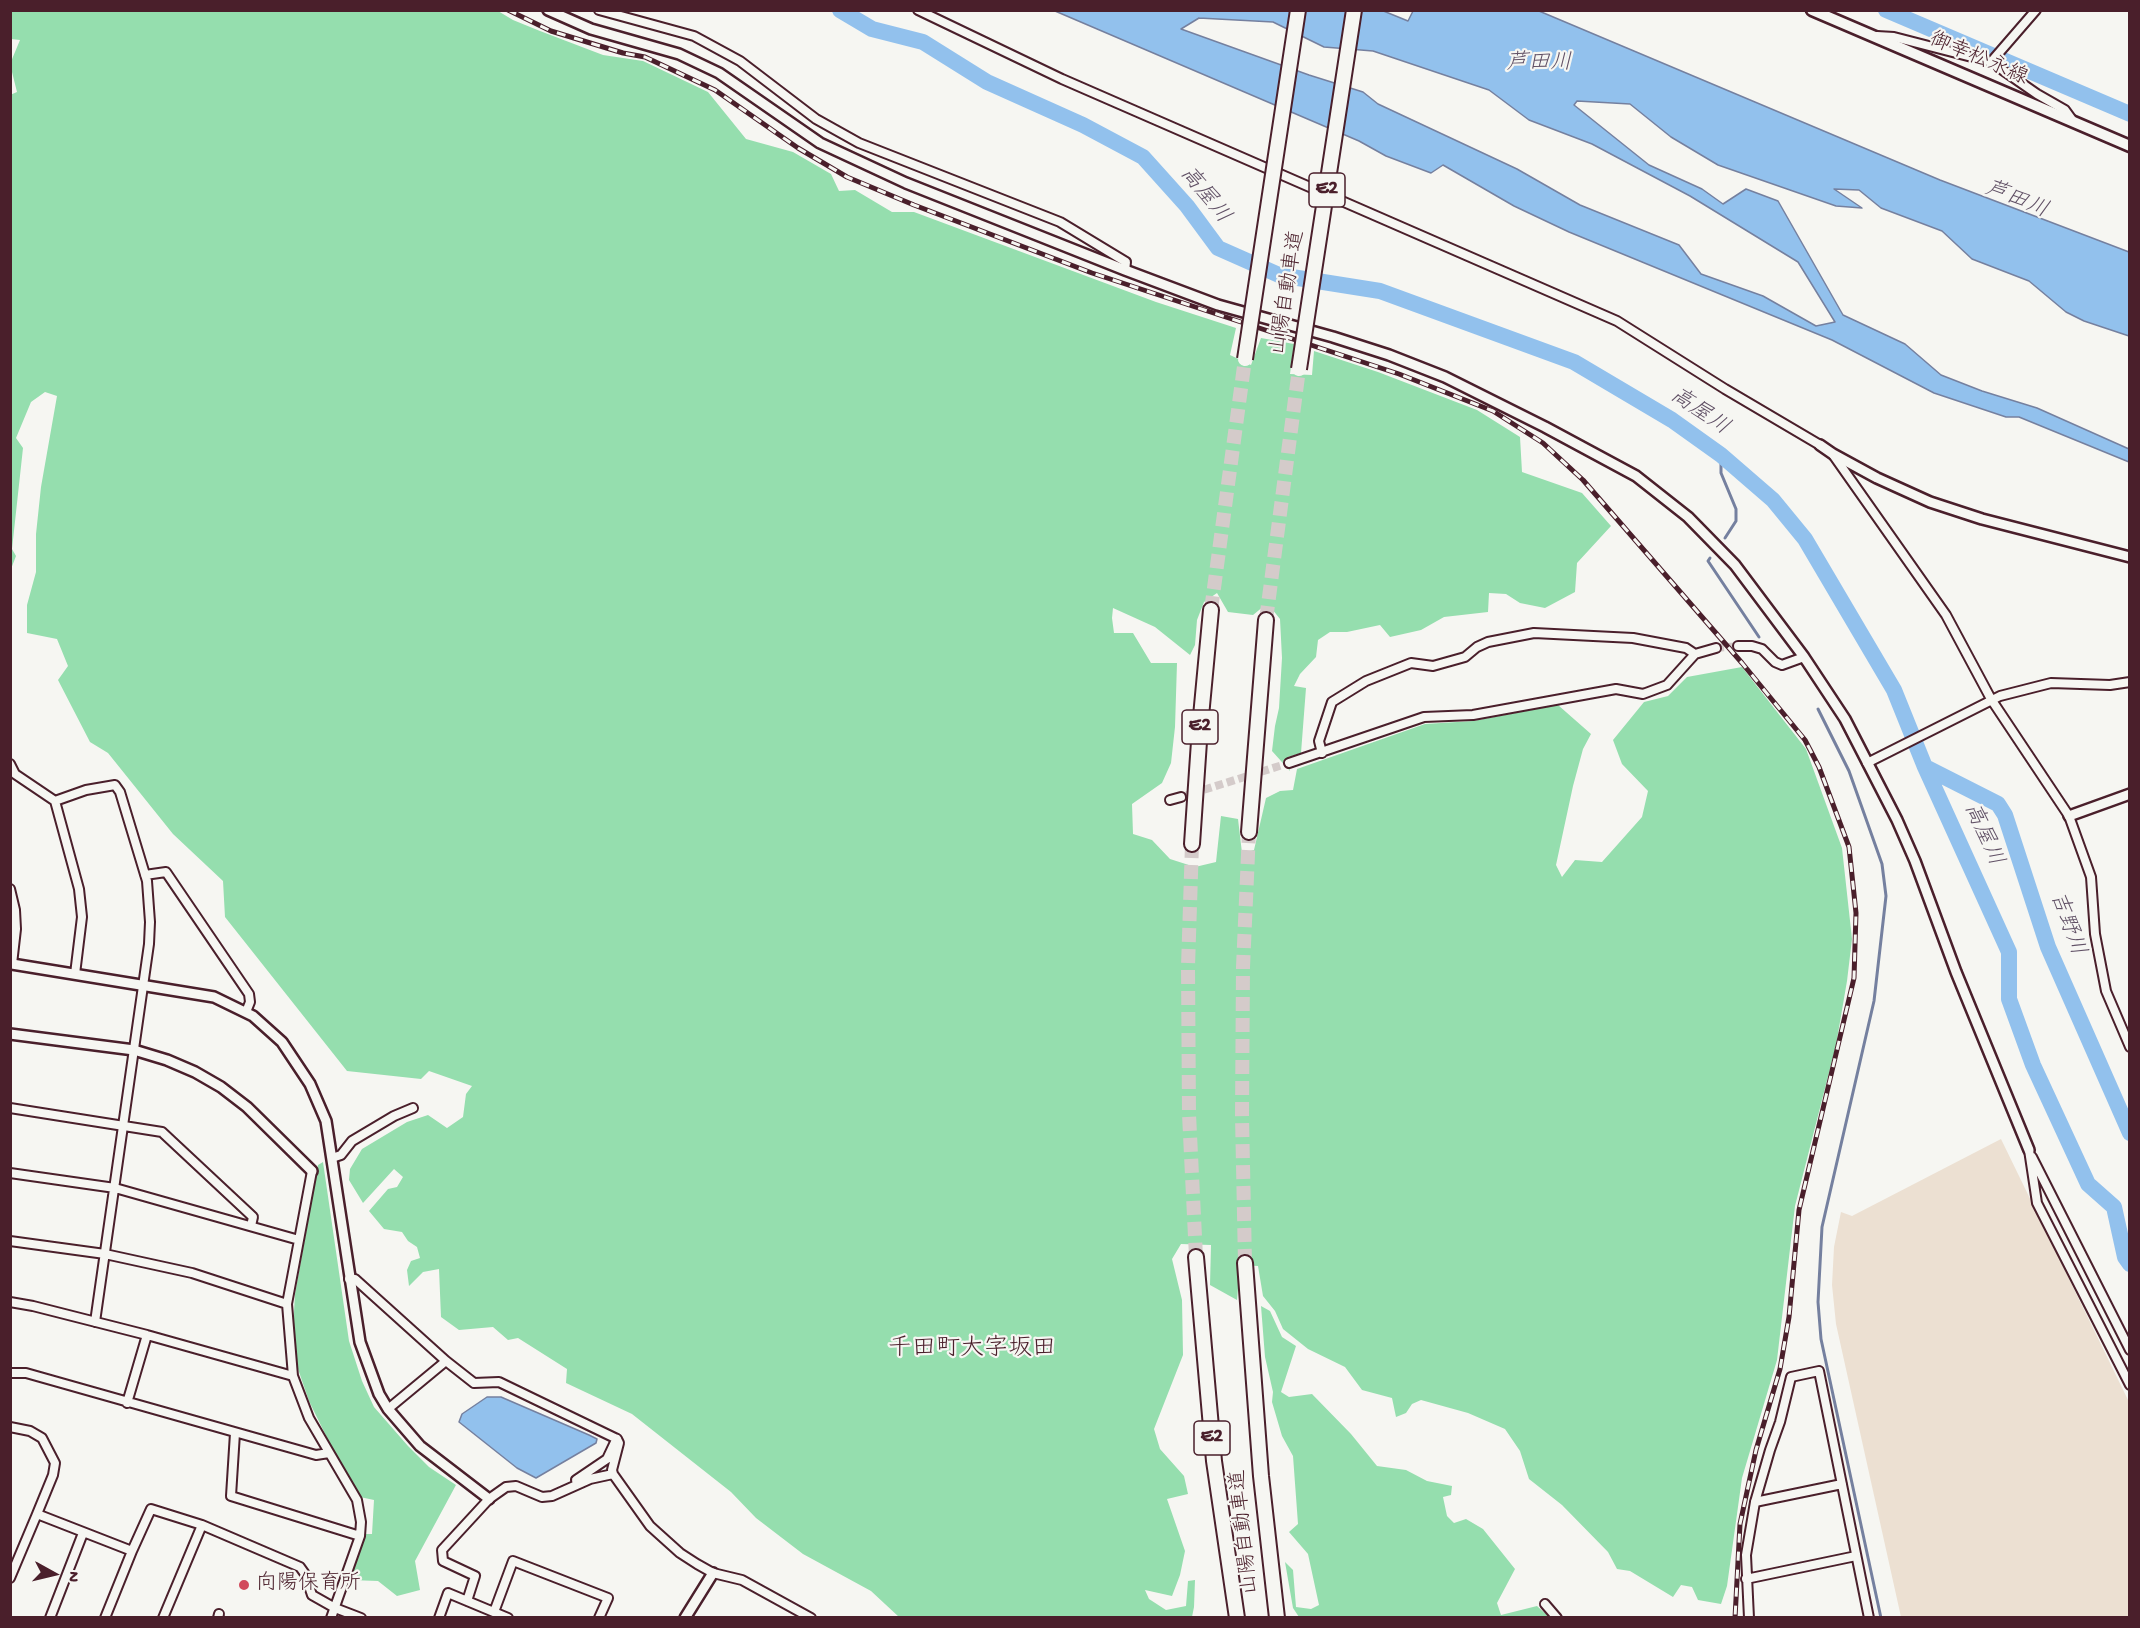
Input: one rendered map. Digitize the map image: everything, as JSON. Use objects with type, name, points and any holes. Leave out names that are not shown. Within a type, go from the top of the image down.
[{"type":"highway","name":"山陽自動車道","points":[[1245,359],[1298,10]]},
{"type":"highway","name":"山陽自動車道","points":[[1299,369],[1354,10]]},
{"type":"highway","name":"E2","points":[[1192,844],[1211,610]]},
{"type":"highway","points":[[1249,832],[1266,620]]},
{"type":"highway","name":"山陽自動車道","points":[[1196,1257],[1214,1461],[1237,1617]]},
{"type":"highway","name":"山陽自動車道","points":[[1245,1263],[1261,1476],[1276,1617]]},
{"type":"main road","name":"御幸松永線","points":[[1812,10],[2130,146]]},
{"type":"street","points":[[548,10],[591,28],[680,54],[719,73],[820,143],[862,164],[1218,305],[1334,336],[1445,377],[1545,427],[1636,477],[1688,517],[1728,557],[1804,657],[1845,719],[1897,820],[1915,861],[1956,972],[2029,1150],[2130,1350]]},
{"type":"street","points":[[599,10],[694,36],[740,61],[816,119],[859,143],[1060,222],[1126,262],[1125,270]]},
{"type":"street","points":[[918,10],[1073,84],[1617,321],[1833,454],[1877,478],[1930,502],[1982,519],[2130,557]]},
{"type":"street","points":[[1994,58],[2036,10]]},
{"type":"street","points":[[1870,36],[1894,37],[1994,58],[2037,94],[2065,110],[2074,122]]},
{"type":"street","points":[[1833,454],[1946,615],[1990,700],[2069,816],[2091,877],[2095,933],[2106,991],[2130,1047]]},
{"type":"street","points":[[1322,753],[1319,741],[1332,702],[1366,681],[1411,663],[1433,666],[1465,657],[1477,647],[1488,642],[1534,633],[1633,638],[1686,648],[1695,654]]},
{"type":"street","points":[[1738,646],[1762,649],[1775,662],[1782,665],[1804,657]]},
{"type":"street","points":[[1289,763],[1424,717],[1473,715],[1616,689],[1643,694],[1667,685],[1695,654],[1716,648]]},
{"type":"street","points":[[1867,763],[1990,700],[2051,683],[2110,685],[2130,682]]},
{"type":"street","points":[[10,764],[13,775],[55,801],[79,889],[82,917],[75,974]]},
{"type":"street","points":[[55,801],[86,790],[115,785],[120,792],[145,874],[150,922],[124,1125],[95,1322]]},
{"type":"street","points":[[2069,816],[2130,794]]},
{"type":"street","points":[[1170,800],[1180,797]]},
{"type":"street","points":[[145,874],[166,872],[249,994],[250,1002],[246,1012]]},
{"type":"street","points":[[10,889],[15,910],[16,929],[12,964],[214,997],[246,1012],[282,1042],[310,1084],[326,1121],[360,1342],[379,1394],[388,1409],[420,1446],[489,1499]]},
{"type":"street","points":[[10,1034],[134,1050],[195,1072],[221,1087],[248,1107],[312,1171],[287,1305],[293,1376],[309,1418],[357,1500],[361,1522],[360,1536],[331,1617]]},
{"type":"street","points":[[10,1108],[162,1132],[253,1217],[251,1226]]},
{"type":"street","points":[[332,1158],[341,1155],[352,1141],[394,1116],[413,1108]]},
{"type":"street","points":[[2029,1150],[2037,1203],[2130,1385]]},
{"type":"street","points":[[10,1173],[115,1188],[299,1240]]},
{"type":"street","points":[[10,1241],[105,1254],[192,1273],[287,1305]]},
{"type":"street","points":[[349,1279],[355,1279],[446,1361],[474,1383],[499,1382],[617,1439],[619,1443],[613,1474],[650,1526],[680,1553],[713,1573],[741,1580],[811,1617]]},
{"type":"street","points":[[10,1302],[147,1335],[293,1376]]},
{"type":"street","points":[[127,1403],[147,1335]]},
{"type":"street","points":[[388,1409],[446,1361]]},
{"type":"street","points":[[1749,1617],[1746,1579],[1748,1534],[1755,1502],[1780,1422],[1791,1377],[1819,1371],[1869,1617]]},
{"type":"street","points":[[10,1372],[26,1373],[316,1455],[329,1453]]},
{"type":"street","points":[[10,1439],[13,1428],[30,1431],[42,1438],[55,1463],[53,1475],[10,1578]]},
{"type":"street","points":[[235,1433],[231,1496],[360,1536]]},
{"type":"street","points":[[577,1484],[576,1480],[607,1459],[617,1439]]},
{"type":"street","points":[[467,1601],[475,1576],[443,1562],[442,1550],[489,1499],[506,1487],[516,1486],[542,1497],[552,1496],[577,1484],[613,1474]]},
{"type":"street","points":[[1755,1502],[1842,1484]]},
{"type":"street","points":[[105,1617],[151,1509],[202,1525],[300,1567],[305,1574],[312,1595],[335,1608],[361,1617]]},
{"type":"street","points":[[37,1514],[132,1551]]},
{"type":"street","points":[[163,1617],[202,1525]]},
{"type":"street","points":[[50,1617],[83,1533]]},
{"type":"street","points":[[1746,1579],[1856,1556]]},
{"type":"street","points":[[494,1612],[513,1562],[608,1598],[599,1617]]},
{"type":"street","points":[[685,1617],[713,1573]]},
{"type":"street","points":[[439,1617],[448,1593],[508,1617]]},
{"type":"street","points":[[1545,1604],[1557,1617]]},
{"type":"shaded area","points":[[2001,1139],[2129,1402],[2129,1617],[1901,1617],[1836,1324],[1832,1285],[1834,1247],[1841,1212],[1852,1216]]},
{"type":"green space","points":[[11,11],[498,11],[513,20],[603,55],[643,61],[708,92],[746,139],[793,152],[831,174],[839,191],[855,190],[892,212],[914,212],[1156,302],[1236,328],[1230,355],[1251,365],[1261,338],[1294,344],[1290,374],[1312,375],[1314,351],[1378,372],[1477,410],[1520,437],[1522,472],[1582,493],[1611,526],[1577,563],[1575,592],[1545,608],[1520,603],[1506,594],[1489,593],[1488,612],[1444,617],[1421,630],[1390,637],[1380,625],[1347,632],[1330,632],[1318,640],[1316,657],[1300,674],[1294,686],[1306,688],[1301,753],[1288,757],[1290,771],[1272,751],[1279,708],[1282,658],[1280,619],[1272,609],[1264,606],[1253,615],[1228,612],[1217,593],[1204,602],[1197,620],[1195,645],[1190,655],[1155,627],[1113,608],[1114,633],[1133,633],[1151,663],[1177,663],[1175,727],[1171,763],[1162,783],[1132,804],[1133,834],[1152,840],[1170,859],[1195,867],[1216,862],[1221,816],[1238,819],[1242,853],[1254,850],[1266,798],[1280,791],[1293,790],[1297,769],[1425,724],[1473,721],[1558,705],[1591,734],[1583,749],[1573,786],[1556,865],[1562,877],[1575,860],[1602,862],[1642,817],[1648,791],[1622,764],[1613,740],[1644,702],[1668,696],[1687,677],[1742,667],[1806,749],[1842,848],[1852,939],[1836,1045],[1795,1206],[1777,1360],[1742,1478],[1727,1586],[1721,1604],[1698,1600],[1692,1587],[1681,1585],[1673,1597],[1630,1571],[1617,1569],[1608,1552],[1562,1505],[1529,1479],[1520,1451],[1505,1429],[1468,1413],[1421,1400],[1412,1404],[1406,1413],[1396,1417],[1392,1398],[1362,1390],[1345,1367],[1308,1349],[1283,1329],[1275,1311],[1263,1296],[1258,1266],[1240,1265],[1237,1300],[1210,1285],[1211,1245],[1181,1244],[1172,1259],[1182,1300],[1183,1355],[1154,1429],[1160,1449],[1184,1476],[1188,1494],[1167,1499],[1185,1551],[1180,1575],[1172,1596],[1145,1590],[1149,1599],[1166,1610],[1186,1606],[1188,1581],[1195,1580],[1192,1617],[899,1617],[871,1591],[803,1554],[756,1518],[731,1492],[632,1414],[566,1383],[567,1369],[518,1338],[508,1340],[493,1327],[459,1330],[441,1317],[439,1269],[423,1272],[409,1286],[407,1270],[411,1261],[420,1258],[417,1247],[408,1241],[402,1232],[384,1229],[369,1211],[388,1189],[397,1187],[403,1177],[394,1169],[363,1203],[349,1180],[350,1169],[362,1149],[407,1122],[428,1115],[447,1128],[463,1117],[466,1094],[472,1086],[429,1071],[421,1079],[347,1071],[225,917],[223,881],[173,834],[108,753],[90,742],[58,680],[68,666],[57,639],[27,633],[27,605],[36,572],[36,534],[41,487],[57,396],[45,392],[31,402],[16,438],[23,448],[12,549],[16,556],[11,569],[10,95],[17,92],[10,64],[20,40],[11,39]]},
{"type":"green space","points":[[323,1162],[349,1341],[362,1381],[374,1407],[408,1446],[429,1467],[456,1485],[415,1561],[420,1590],[397,1596],[378,1581],[350,1580],[365,1534],[372,1534],[374,1500],[360,1497],[309,1401],[297,1366],[293,1330],[295,1294],[318,1165]]},
{"type":"green space","points":[[1261,1306],[1270,1311],[1282,1337],[1296,1346],[1281,1392],[1289,1397],[1312,1394],[1351,1434],[1377,1466],[1406,1470],[1427,1481],[1452,1486],[1451,1495],[1443,1497],[1447,1516],[1454,1523],[1466,1519],[1483,1529],[1515,1569],[1497,1603],[1501,1615],[1537,1606],[1549,1617],[1299,1617],[1293,1608],[1285,1562],[1293,1570],[1296,1607],[1311,1609],[1319,1605],[1308,1554],[1289,1532],[1298,1524],[1293,1456],[1282,1436],[1272,1402],[1273,1392],[1265,1357]]},
{"type":"water","name":"芦田川","points":[[1381,10],[1408,21],[1413,11],[1539,11],[1940,180],[2129,252],[2129,336],[2084,321],[2066,312],[2029,281],[1972,259],[1942,231],[1881,208],[1859,190],[1834,189],[1862,208],[1836,206],[1718,165],[1671,137],[1630,104],[1577,101],[1574,105],[1649,165],[1702,189],[1723,204],[1746,189],[1778,201],[1843,315],[1905,344],[1941,375],[1982,391],[2037,408],[2129,449],[2129,462],[2019,417],[2006,417],[1934,393],[1832,340],[1569,232],[1514,206],[1443,165],[1431,173],[1386,156],[1359,141],[1055,11]],"holes":[[[1199,18],[1273,22],[1324,47],[1373,51],[1489,90],[1529,120],[1592,144],[1690,196],[1798,262],[1835,322],[1816,326],[1763,296],[1701,274],[1679,245],[1580,205],[1517,169],[1378,104],[1363,92],[1181,29]]]},
{"type":"water","points":[[487,1397],[501,1397],[589,1435],[597,1439],[596,1443],[536,1478],[517,1468],[459,1422],[462,1414]]},
{"type":"waterway","name":"高屋川","points":[[840,10],[872,29],[923,42],[987,82],[1083,125],[1143,157],[1187,206],[1218,248],[1279,275],[1380,291],[1574,362],[1672,420],[1721,455],[1773,500],[1805,539],[1894,690],[1925,767],[2009,952],[2009,999],[2033,1065],[2088,1184],[2114,1207],[2125,1257],[2130,1264]]},
{"type":"waterway","points":[[1886,10],[2130,114]]},
{"type":"waterway","points":[[1721,455],[1721,473],[1736,509],[1736,521],[1725,538]]},
{"type":"waterway","points":[[1710,558],[1708,561],[1759,637]]},
{"type":"waterway","points":[[1818,709],[1849,771],[1882,864],[1886,896],[1874,1001],[1822,1227],[1818,1302],[1821,1339],[1881,1618]]},
{"type":"waterway","name":"吉野川","points":[[1925,767],[1998,804],[2005,815],[2048,947],[2130,1133]]},
{"type":"tunnel","points":[[1211,610],[1245,359]]},
{"type":"tunnel","points":[[1266,620],[1299,369]]},
{"type":"tunnel","points":[[1716,648],[1738,646]]},
{"type":"tunnel","points":[[1181,797],[1289,763]]},
{"type":"tunnel","points":[[1245,1263],[1242,1116],[1243,967],[1249,832]]},
{"type":"tunnel","points":[[1192,844],[1188,967],[1189,1114],[1196,1257]]},
{"type":"railway","points":[[508,10],[551,31],[623,53],[645,57],[715,90],[798,148],[847,177],[914,205],[1092,273],[1399,374],[1493,411],[1543,443],[1583,480],[1742,663],[1805,740],[1819,767],[1849,847],[1856,913],[1854,978],[1799,1210],[1789,1317],[1780,1369],[1756,1450],[1740,1524],[1735,1618]]},
{"type":"place","name":"向陽保育所","points":[[244,1585]]},
{"type":"district","name":"千田町大字坂田","points":[[972,1350]]}]
